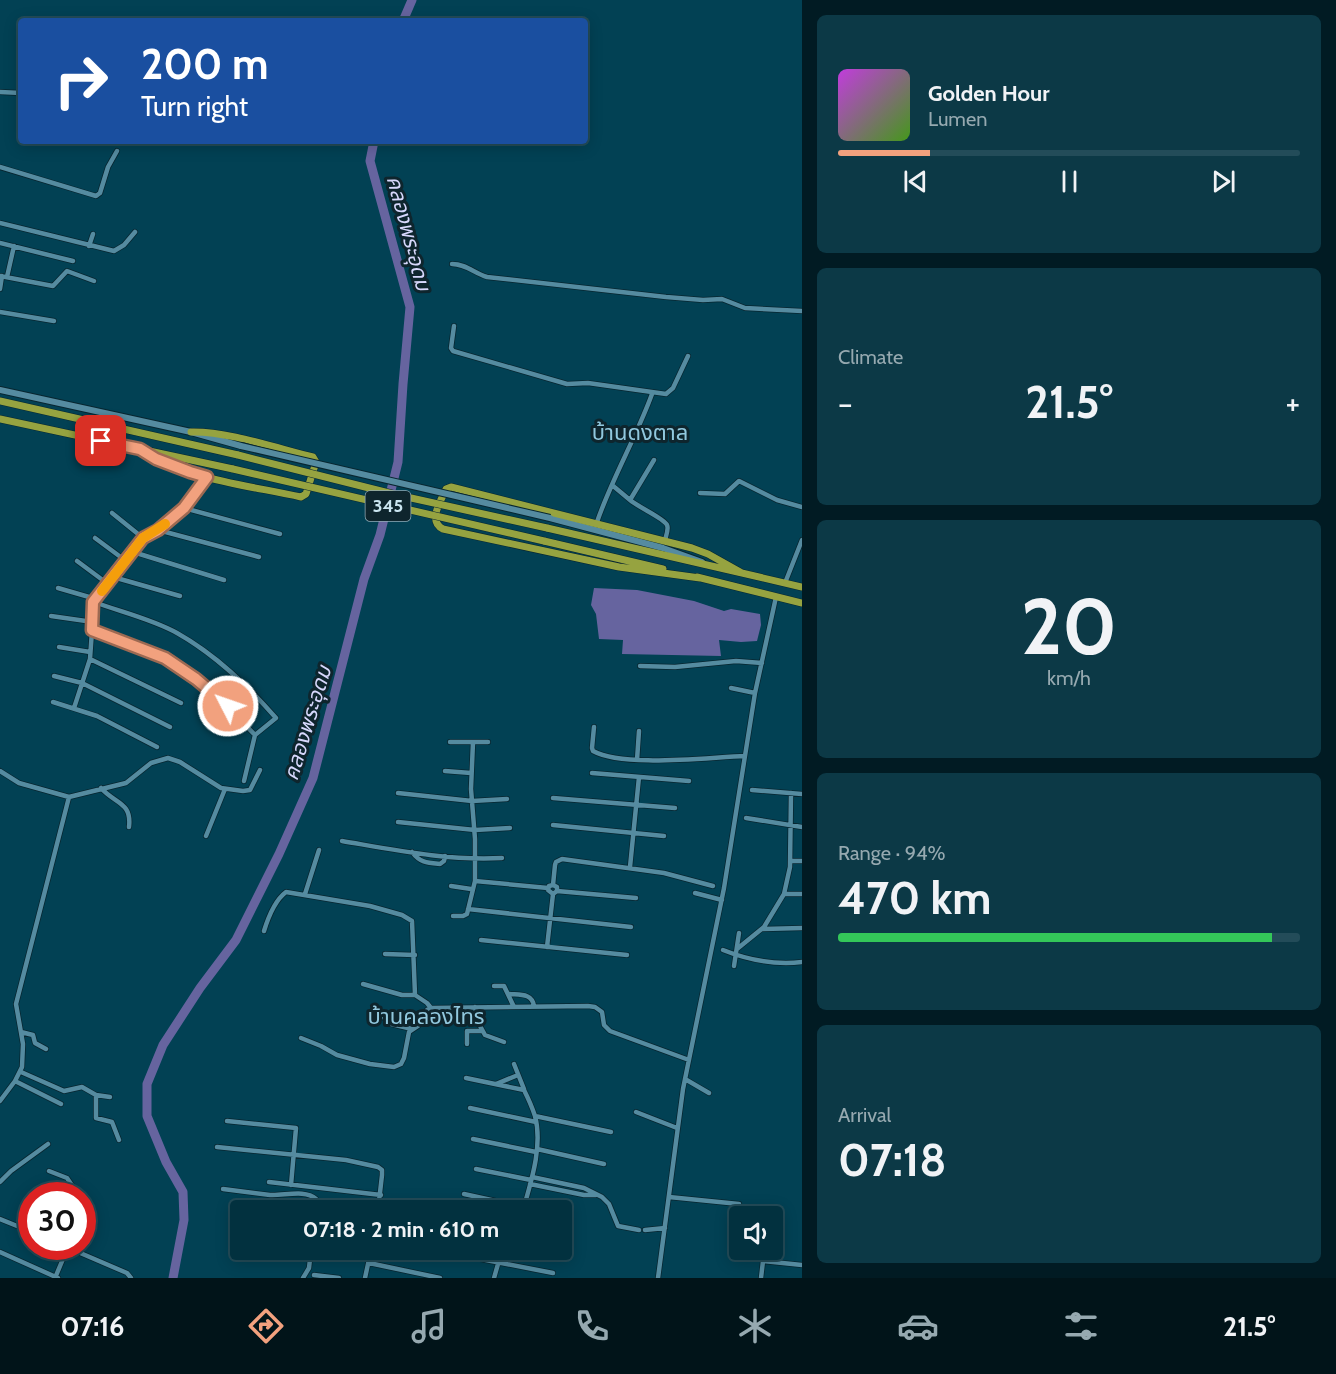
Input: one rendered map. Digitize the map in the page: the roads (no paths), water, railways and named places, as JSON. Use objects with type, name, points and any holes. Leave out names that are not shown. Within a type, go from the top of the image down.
[{"type":"main road","name":"345","points":[[0,390],[190,432],[550,518],[663,548],[713,566]]},
{"type":"main road","name":"345","points":[[0,401],[238,455],[393,494],[802,587]]},
{"type":"main road","name":"345","points":[[2,420],[233,469],[802,603]]},
{"type":"main road","points":[[140,449],[156,459],[207,477],[300,497],[306,494],[316,459],[229,436],[190,432]]},
{"type":"main road","points":[[700,578],[600,563],[442,529],[436,525],[434,519],[446,489],[451,487],[665,540],[708,554],[742,573]]},
{"type":"street","points":[[0,92],[18,93]]},
{"type":"street","points":[[0,167],[96,196],[100,193],[110,162],[117,151]]},
{"type":"street","points":[[0,223],[114,251],[120,249],[135,232]]},
{"type":"street","points":[[89,246],[93,234]]},
{"type":"street","points":[[0,243],[73,261]]},
{"type":"street","points":[[0,289],[14,246]]},
{"type":"street","points":[[452,264],[463,265],[471,271],[488,277],[666,297],[722,299],[745,308],[802,311]]},
{"type":"street","points":[[3,276],[53,286],[67,271],[94,281]]},
{"type":"street","points":[[0,312],[54,321]]},
{"type":"street","points":[[454,326],[451,348],[453,351],[567,384],[588,383],[652,394],[669,393],[688,356]]},
{"type":"street","points":[[597,522],[652,394]]},
{"type":"street","points":[[630,500],[654,460]]},
{"type":"street","points":[[74,708],[90,659],[95,601],[143,538],[158,530],[184,508],[207,477]]},
{"type":"street","points":[[700,493],[725,494],[739,481],[777,500],[802,507]]},
{"type":"street","points":[[612,485],[641,509],[665,522],[668,528],[665,540]]},
{"type":"street","points":[[184,508],[280,534]]},
{"type":"street","points":[[111,513],[143,538]]},
{"type":"street","points":[[158,530],[259,557]]},
{"type":"street","points":[[94,538],[126,561]]},
{"type":"street","points":[[784,583],[802,540]]},
{"type":"street","points":[[133,552],[224,580]]},
{"type":"street","points":[[77,561],[108,584]]},
{"type":"street","points":[[113,577],[180,596]]},
{"type":"street","points":[[58,588],[177,633],[218,660],[247,685],[276,718],[255,735],[244,781]]},
{"type":"street","points":[[658,1278],[685,1079],[722,900],[755,693],[776,597]]},
{"type":"street","points":[[51,616],[93,622]]},
{"type":"street","points":[[92,630],[165,658],[196,679],[228,706],[255,735]]},
{"type":"street","points":[[59,647],[90,652]]},
{"type":"street","points":[[90,659],[181,703]]},
{"type":"street","points":[[640,666],[685,666],[736,661],[762,663]]},
{"type":"street","points":[[54,676],[82,683],[170,727]]},
{"type":"street","points":[[731,688],[755,693]]},
{"type":"street","points":[[53,702],[97,716],[157,747]]},
{"type":"street","points":[[594,727],[594,751],[600,754],[637,760],[745,756]]},
{"type":"street","points":[[637,760],[639,732]]},
{"type":"street","points":[[450,742],[488,742]]},
{"type":"street","points":[[453,916],[465,915],[475,881],[475,830],[471,801],[473,742]]},
{"type":"street","points":[[0,771],[19,783],[69,797],[126,783],[151,763],[168,758],[180,762],[203,778],[225,789],[250,790],[260,770]]},
{"type":"street","points":[[445,771],[471,773]]},
{"type":"street","points":[[592,773],[689,781]]},
{"type":"street","points":[[630,867],[639,777]]},
{"type":"street","points":[[101,788],[127,808],[130,815],[129,827]]},
{"type":"street","points":[[206,836],[225,789]]},
{"type":"street","points":[[752,790],[802,794]]},
{"type":"street","points":[[398,793],[471,801],[507,799]]},
{"type":"street","points":[[736,952],[762,929],[784,894],[790,861],[791,793]]},
{"type":"street","points":[[0,1101],[21,1072],[23,1044],[16,1010],[17,996],[26,970],[69,797]]},
{"type":"street","points":[[554,798],[675,808]]},
{"type":"street","points":[[746,818],[802,827]]},
{"type":"street","points":[[398,822],[475,830],[510,828]]},
{"type":"street","points":[[553,825],[664,836]]},
{"type":"street","points":[[342,841],[446,856],[476,859],[502,858]]},
{"type":"street","points":[[305,894],[319,850]]},
{"type":"street","points":[[551,886],[556,862],[562,859],[664,873],[724,888]]},
{"type":"street","points":[[790,861],[802,861]]},
{"type":"street","points":[[475,881],[557,887],[550,918],[548,947]]},
{"type":"street","points":[[451,886],[471,889]]},
{"type":"street","points":[[264,932],[269,916],[282,895],[290,892],[370,906],[408,918],[413,923],[415,955],[413,988],[415,995]]},
{"type":"street","points":[[555,892],[636,898]]},
{"type":"street","points":[[694,893],[722,900]]},
{"type":"street","points":[[784,894],[802,894]]},
{"type":"street","points":[[468,909],[631,927]]},
{"type":"street","points":[[762,929],[802,928]]},
{"type":"street","points":[[734,966],[739,933]]},
{"type":"street","points":[[481,940],[627,955]]},
{"type":"street","points":[[723,950],[782,965],[802,962]]},
{"type":"street","points":[[385,954],[415,955]]},
{"type":"street","points":[[363,984],[402,995],[415,995],[431,1008]]},
{"type":"street","points":[[494,986],[504,986],[514,1007]]},
{"type":"street","points":[[509,994],[529,997],[533,1000],[534,1006]]},
{"type":"street","points":[[441,1008],[443,1014],[449,1017],[458,1015],[459,1007]]},
{"type":"street","points":[[475,1007],[481,1031],[488,1038],[504,1042]]},
{"type":"street","points":[[301,1038],[337,1055],[370,1064],[394,1067],[402,1061],[407,1034],[418,1026],[427,1010],[431,1008],[595,1007],[602,1012],[604,1025],[608,1030],[689,1060]]},
{"type":"street","points":[[383,1015],[387,1023],[412,1029]]},
{"type":"street","points":[[467,1044],[467,1031],[481,1031]]},
{"type":"street","points":[[21,1032],[33,1035],[35,1043],[46,1049]]},
{"type":"street","points":[[514,1064],[535,1119],[536,1151],[526,1200]]},
{"type":"street","points":[[21,1072],[64,1091],[80,1087],[96,1095],[110,1097]]},
{"type":"street","points":[[496,1084],[518,1075]]},
{"type":"street","points":[[466,1078],[524,1090]]},
{"type":"street","points":[[685,1079],[709,1093]]},
{"type":"street","points":[[15,1081],[61,1104]]},
{"type":"street","points":[[96,1095],[96,1118],[112,1122],[119,1140]]},
{"type":"street","points":[[470,1108],[611,1132]]},
{"type":"street","points":[[636,1112],[677,1128]]},
{"type":"street","points":[[227,1121],[297,1128],[291,1185]]},
{"type":"street","points":[[473,1139],[604,1164]]},
{"type":"street","points":[[0,1182],[10,1171],[48,1144]]},
{"type":"street","points":[[217,1147],[346,1160],[378,1167],[382,1170],[380,1200]]},
{"type":"street","points":[[476,1169],[584,1188],[606,1200],[618,1226],[642,1230],[665,1228]]},
{"type":"street","points":[[49,1171],[68,1178],[70,1182]]},
{"type":"street","points":[[531,1180],[568,1191],[596,1195]]},
{"type":"street","points":[[269,1182],[381,1195]]},
{"type":"street","points":[[568,1191],[569,1185]]},
{"type":"street","points":[[223,1189],[269,1195],[287,1193],[313,1196],[316,1200]]},
{"type":"street","points":[[464,1194],[486,1200]]},
{"type":"street","points":[[669,1197],[739,1204]]},
{"type":"street","points":[[0,1219],[18,1226]]},
{"type":"street","points":[[0,1252],[56,1278],[62,1260]]},
{"type":"street","points":[[96,1260],[127,1273],[130,1278]]},
{"type":"street","points":[[303,1278],[309,1268],[310,1260]]},
{"type":"street","points":[[365,1278],[370,1260]]},
{"type":"street","points":[[487,1260],[553,1273]]},
{"type":"street","points":[[761,1278],[763,1261],[802,1265]]},
{"type":"street","points":[[494,1278],[498,1262]]},
{"type":"street","points":[[369,1263],[440,1278]]},
{"type":"street","points":[[117,1278],[119,1270]]},
{"type":"street","points":[[315,1275],[339,1278]]},
{"type":"waterway","name":"คลองพระอุดม","points":[[404,18],[412,0]]},
{"type":"waterway","name":"คลองพระอุดม","points":[[173,1278],[184,1220],[183,1192],[166,1162],[147,1116],[147,1084],[163,1045],[200,988],[236,940],[279,854],[313,778],[364,579],[380,535],[398,462],[410,307],[370,161],[373,144]]},
{"type":"district","name":"บ้านดงตาล","points":[[640,432]]},
{"type":"district","name":"บ้านคลองไทร","points":[[426,1016]]}]
